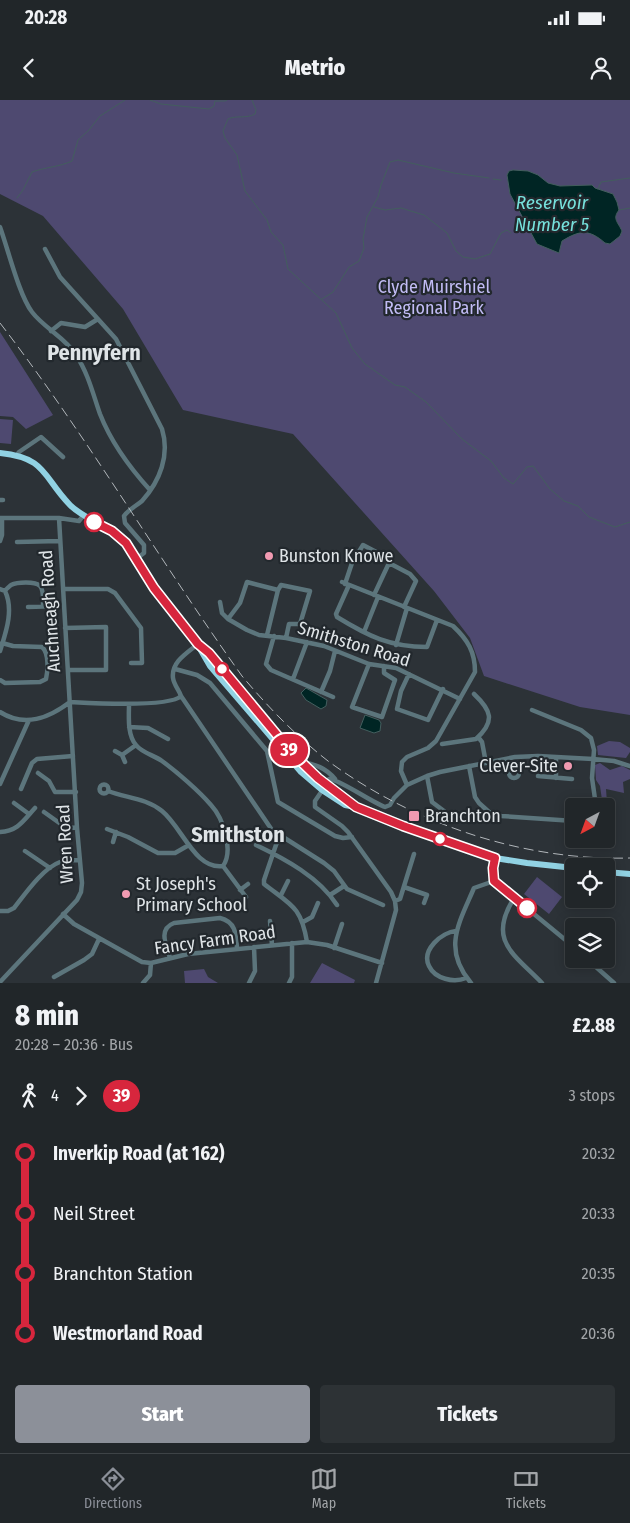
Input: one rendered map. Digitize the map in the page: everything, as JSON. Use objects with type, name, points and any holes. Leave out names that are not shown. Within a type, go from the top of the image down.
[{"type":"highway","points":[[0,453],[30,460],[40,467],[70,504],[83,516],[112,531],[126,543],[154,588],[198,644],[207,662],[231,692],[301,772],[345,805],[356,807],[403,826],[495,858],[565,867]]},
{"type":"highway","points":[[198,644],[209,653],[280,740],[324,788],[348,800],[356,807]]},
{"type":"highway","points":[[615,873],[630,874]]},
{"type":"street","points":[[0,227],[31,312],[76,354],[87,375],[100,415],[110,434],[129,466],[150,490]]},
{"type":"street","points":[[45,249],[60,277],[116,339],[162,429],[165,444],[163,464],[159,477],[134,508],[124,516],[125,523],[144,545],[144,553],[136,559]]},
{"type":"street","points":[[50,331],[59,324],[85,327],[98,319]]},
{"type":"street","points":[[17,456],[41,436],[63,456]]},
{"type":"street","points":[[0,541],[2,536],[1,518],[59,518],[79,521],[83,516]]},
{"type":"street","name":"Auchneagh Road","points":[[59,518],[70,702]]},
{"type":"street","points":[[17,542],[60,540]]},
{"type":"street","points":[[396,645],[416,580],[410,574],[389,563],[382,555],[363,545],[352,563],[336,614],[337,618],[379,639],[396,645],[408,647],[427,647],[437,620]]},
{"type":"street","points":[[364,632],[389,563]]},
{"type":"street","points":[[220,602],[222,613],[228,619],[240,603],[247,582],[278,590]]},
{"type":"street","points":[[0,651],[9,620],[8,596],[2,590],[10,585],[39,584],[42,588],[43,606]]},
{"type":"street","points":[[345,584],[454,626],[465,637],[475,660],[475,672],[436,740],[428,748],[407,757],[402,762],[401,771],[407,785]]},
{"type":"street","points":[[267,636],[278,590],[281,585],[310,591],[300,624],[289,624],[286,638]]},
{"type":"street","points":[[63,589],[108,589],[115,592],[141,628],[142,663],[131,663]]},
{"type":"street","points":[[28,607],[59,606]]},
{"type":"street","name":"Smithston Road","points":[[228,619],[259,635],[286,638],[324,646],[369,664],[384,666],[409,674],[460,699]]},
{"type":"street","points":[[65,628],[106,627],[106,670],[68,670]]},
{"type":"street","points":[[274,636],[266,664],[277,673],[333,697]]},
{"type":"street","points":[[293,679],[306,642]]},
{"type":"street","points":[[0,680],[5,682],[40,682],[46,679],[47,671],[46,652],[42,646],[13,646],[2,643]]},
{"type":"street","points":[[198,644],[179,659],[173,679],[180,696],[276,836],[277,842],[264,884],[293,905],[303,922],[307,942]]},
{"type":"street","points":[[321,692],[330,671],[335,651]]},
{"type":"street","points":[[369,664],[352,707],[382,717],[395,680],[384,673],[384,666]]},
{"type":"street","points":[[175,669],[197,676],[210,683],[267,751],[278,802],[335,836],[343,838],[352,837]]},
{"type":"street","points":[[409,674],[401,691],[398,710],[428,720],[443,689]]},
{"type":"street","points":[[442,744],[449,740],[473,740],[478,737],[488,722],[490,714],[486,705],[474,694]]},
{"type":"street","points":[[0,712],[12,718],[29,720],[47,717],[70,702],[129,704],[172,701],[180,696]]},
{"type":"street","points":[[476,704],[480,699]]},
{"type":"street","name":"Wren Road","points":[[0,982],[77,900],[83,888],[77,828],[70,702]]},
{"type":"street","points":[[129,704],[131,736],[136,745],[161,760],[212,805],[218,814],[228,845],[229,855],[223,866]]},
{"type":"street","points":[[532,710],[588,734],[593,743],[592,778],[595,798]]},
{"type":"street","points":[[0,784],[29,720]]},
{"type":"street","points":[[130,727],[148,728],[168,739]]},
{"type":"street","points":[[160,734],[165,728]]},
{"type":"street","points":[[478,737],[482,742],[486,763]]},
{"type":"street","points":[[122,755],[136,745]]},
{"type":"street","points":[[115,751],[122,755],[125,762]]},
{"type":"street","points":[[21,790],[32,763],[37,759],[73,756]]},
{"type":"street","points":[[300,762],[315,764],[353,791],[387,807],[407,785],[427,776],[511,758],[556,757],[614,761],[629,764]]},
{"type":"street","points":[[556,757],[556,778]]},
{"type":"street","points":[[511,758],[513,768]]},
{"type":"street","points":[[469,766],[475,797],[489,812],[502,816],[565,820]]},
{"type":"street","points":[[38,772],[50,778],[54,792],[76,792]]},
{"type":"street","points":[[427,776],[432,802],[452,817]]},
{"type":"street","points":[[538,776],[572,779]]},
{"type":"street","points":[[335,779],[327,781],[315,801],[315,807],[342,826],[352,837],[391,892],[395,901],[396,910],[376,983]]},
{"type":"street","points":[[324,788],[340,783]]},
{"type":"street","points":[[108,791],[136,798],[162,811],[208,865],[215,867],[223,866]]},
{"type":"street","points":[[348,800],[353,791]]},
{"type":"street","points":[[14,803],[29,814]]},
{"type":"street","points":[[0,832],[10,832],[15,829],[35,808]]},
{"type":"street","points":[[44,812],[68,828],[77,828]]},
{"type":"street","points":[[55,820],[60,813]]},
{"type":"street","points":[[107,829],[158,853],[175,854],[189,845]]},
{"type":"street","points":[[113,842],[116,832]]},
{"type":"street","points":[[276,836],[283,837],[324,863],[334,871],[347,889],[383,905]]},
{"type":"street","points":[[256,845],[273,853],[310,877],[330,895],[337,905]]},
{"type":"street","points":[[34,857],[38,850]]},
{"type":"street","points":[[25,851],[50,868]]},
{"type":"street","points":[[395,901],[400,899],[414,854]]},
{"type":"street","points":[[495,858],[493,868],[494,881],[565,940]]},
{"type":"street","points":[[0,911],[8,911],[14,908],[50,868],[62,861],[80,860]]},
{"type":"street","points":[[223,866],[246,897]]},
{"type":"street","points":[[281,896],[288,881]]},
{"type":"street","points":[[471,983],[460,969],[455,945],[456,931],[474,888],[494,881]]},
{"type":"street","points":[[240,890],[248,884]]},
{"type":"street","points":[[330,895],[344,886]]},
{"type":"street","points":[[404,887],[427,895],[424,903]]},
{"type":"street","points":[[514,898],[506,910],[502,924],[503,938],[507,948],[542,983]]},
{"type":"street","points":[[303,922],[312,918],[318,903]]},
{"type":"street","name":"Fancy Farm Road","points":[[63,914],[74,924],[131,958],[151,964],[188,954],[307,942],[334,948],[382,964]]},
{"type":"street","points":[[170,958],[164,932],[169,925],[174,923],[220,918],[226,920],[234,927],[237,949]]},
{"type":"street","points":[[270,921],[272,946]]},
{"type":"street","points":[[334,948],[342,924]]},
{"type":"street","points":[[456,931],[440,937],[430,949],[428,966],[434,973],[445,979],[466,978]]},
{"type":"street","points":[[54,977],[92,954],[98,939]]},
{"type":"street","points":[[289,983],[292,977],[292,943]]},
{"type":"street","points":[[249,983],[255,970],[254,947]]},
{"type":"street","points":[[143,983],[150,975],[151,964]]},
{"type":"street","points":[[597,968],[614,983]]},
{"type":"street","points":[[0,972],[5,977]]},
{"type":"green space","name":"Clyde Muirshiel Regional Park","points":[[0,100],[630,100],[630,715],[580,707],[484,676],[470,638],[434,591],[293,434],[183,410],[123,309],[43,216],[0,194]]},
{"type":"green space","points":[[0,332],[53,415],[26,429],[13,417],[0,416]]},
{"type":"green space","points":[[0,419],[13,420],[11,444],[0,443]]},
{"type":"green space","points":[[609,741],[620,742],[630,748],[626,758],[598,755],[597,746]]},
{"type":"green space","points":[[600,763],[610,770],[622,766],[630,770],[630,779],[623,782],[624,793],[606,789],[607,798],[602,798],[600,786],[596,780],[595,765]]},
{"type":"green space","points":[[537,877],[562,897],[549,914],[524,894]]},
{"type":"green space","points":[[322,963],[355,980],[354,983],[310,983]]},
{"type":"green space","points":[[204,969],[208,977],[218,983],[185,983],[184,971]]},
{"type":"water","name":"Reservoir Number 5","points":[[509,171],[528,171],[538,175],[548,183],[560,186],[592,185],[595,188],[613,194],[619,210],[616,218],[622,231],[620,236],[610,244],[589,233],[579,233],[562,241],[559,253],[537,244],[510,194],[507,175]]},
{"type":"water","points":[[306,688],[327,700],[326,706],[321,709],[306,700],[301,693]]},
{"type":"water","points":[[365,715],[379,720],[381,723],[380,731],[374,733],[360,728]]},
{"type":"waterway","points":[[17,198],[32,172],[72,161],[78,140],[100,116],[125,100]]},
{"type":"waterway","points":[[150,100],[161,104],[209,109],[214,106],[215,101],[227,100]]},
{"type":"waterway","points":[[252,100],[256,110],[255,114],[228,119],[223,131],[225,138],[237,155],[245,191],[267,220],[271,232],[283,245],[288,269],[336,313],[352,348],[365,364],[395,385],[405,387],[426,402],[462,439],[491,461],[504,478],[513,484],[527,467],[533,466],[550,489],[564,501],[578,506],[589,517],[615,527],[630,522]]},
{"type":"waterway","points":[[322,299],[333,292],[349,267],[359,261],[364,248],[363,239],[367,217],[378,197],[390,162],[398,160],[454,173],[489,178]]},
{"type":"waterway","points":[[598,189],[601,182],[630,178]]},
{"type":"waterway","points":[[493,179],[501,180]]},
{"type":"waterway","points":[[374,207],[385,210],[401,208],[424,215],[447,233],[456,251],[463,257],[475,259],[490,254],[501,233],[507,230],[511,233]]},
{"type":"waterway","points":[[619,210],[630,208]]},
{"type":"railway","points":[[0,323],[63,410],[242,676],[305,742],[328,761],[396,803],[433,820],[471,834],[510,845],[550,853],[630,858]]},
{"type":"bus line","name":"39","points":[[94,522],[112,531],[126,543],[154,588],[198,644],[209,653],[300,762],[356,807],[403,826],[495,858],[493,868],[494,881],[527,908]]},
{"type":"place","name":"Bunston Knowe","points":[[269,556]]},
{"type":"place","name":"Clever-Site","points":[[568,766]]},
{"type":"place","name":"Branchton","points":[[414,816]]},
{"type":"place","name":"St Joseph's Primary School","points":[[126,894]]},
{"type":"district","name":"Pennyfern","points":[[94,352]]},
{"type":"district","name":"Smithston","points":[[238,834]]}]
